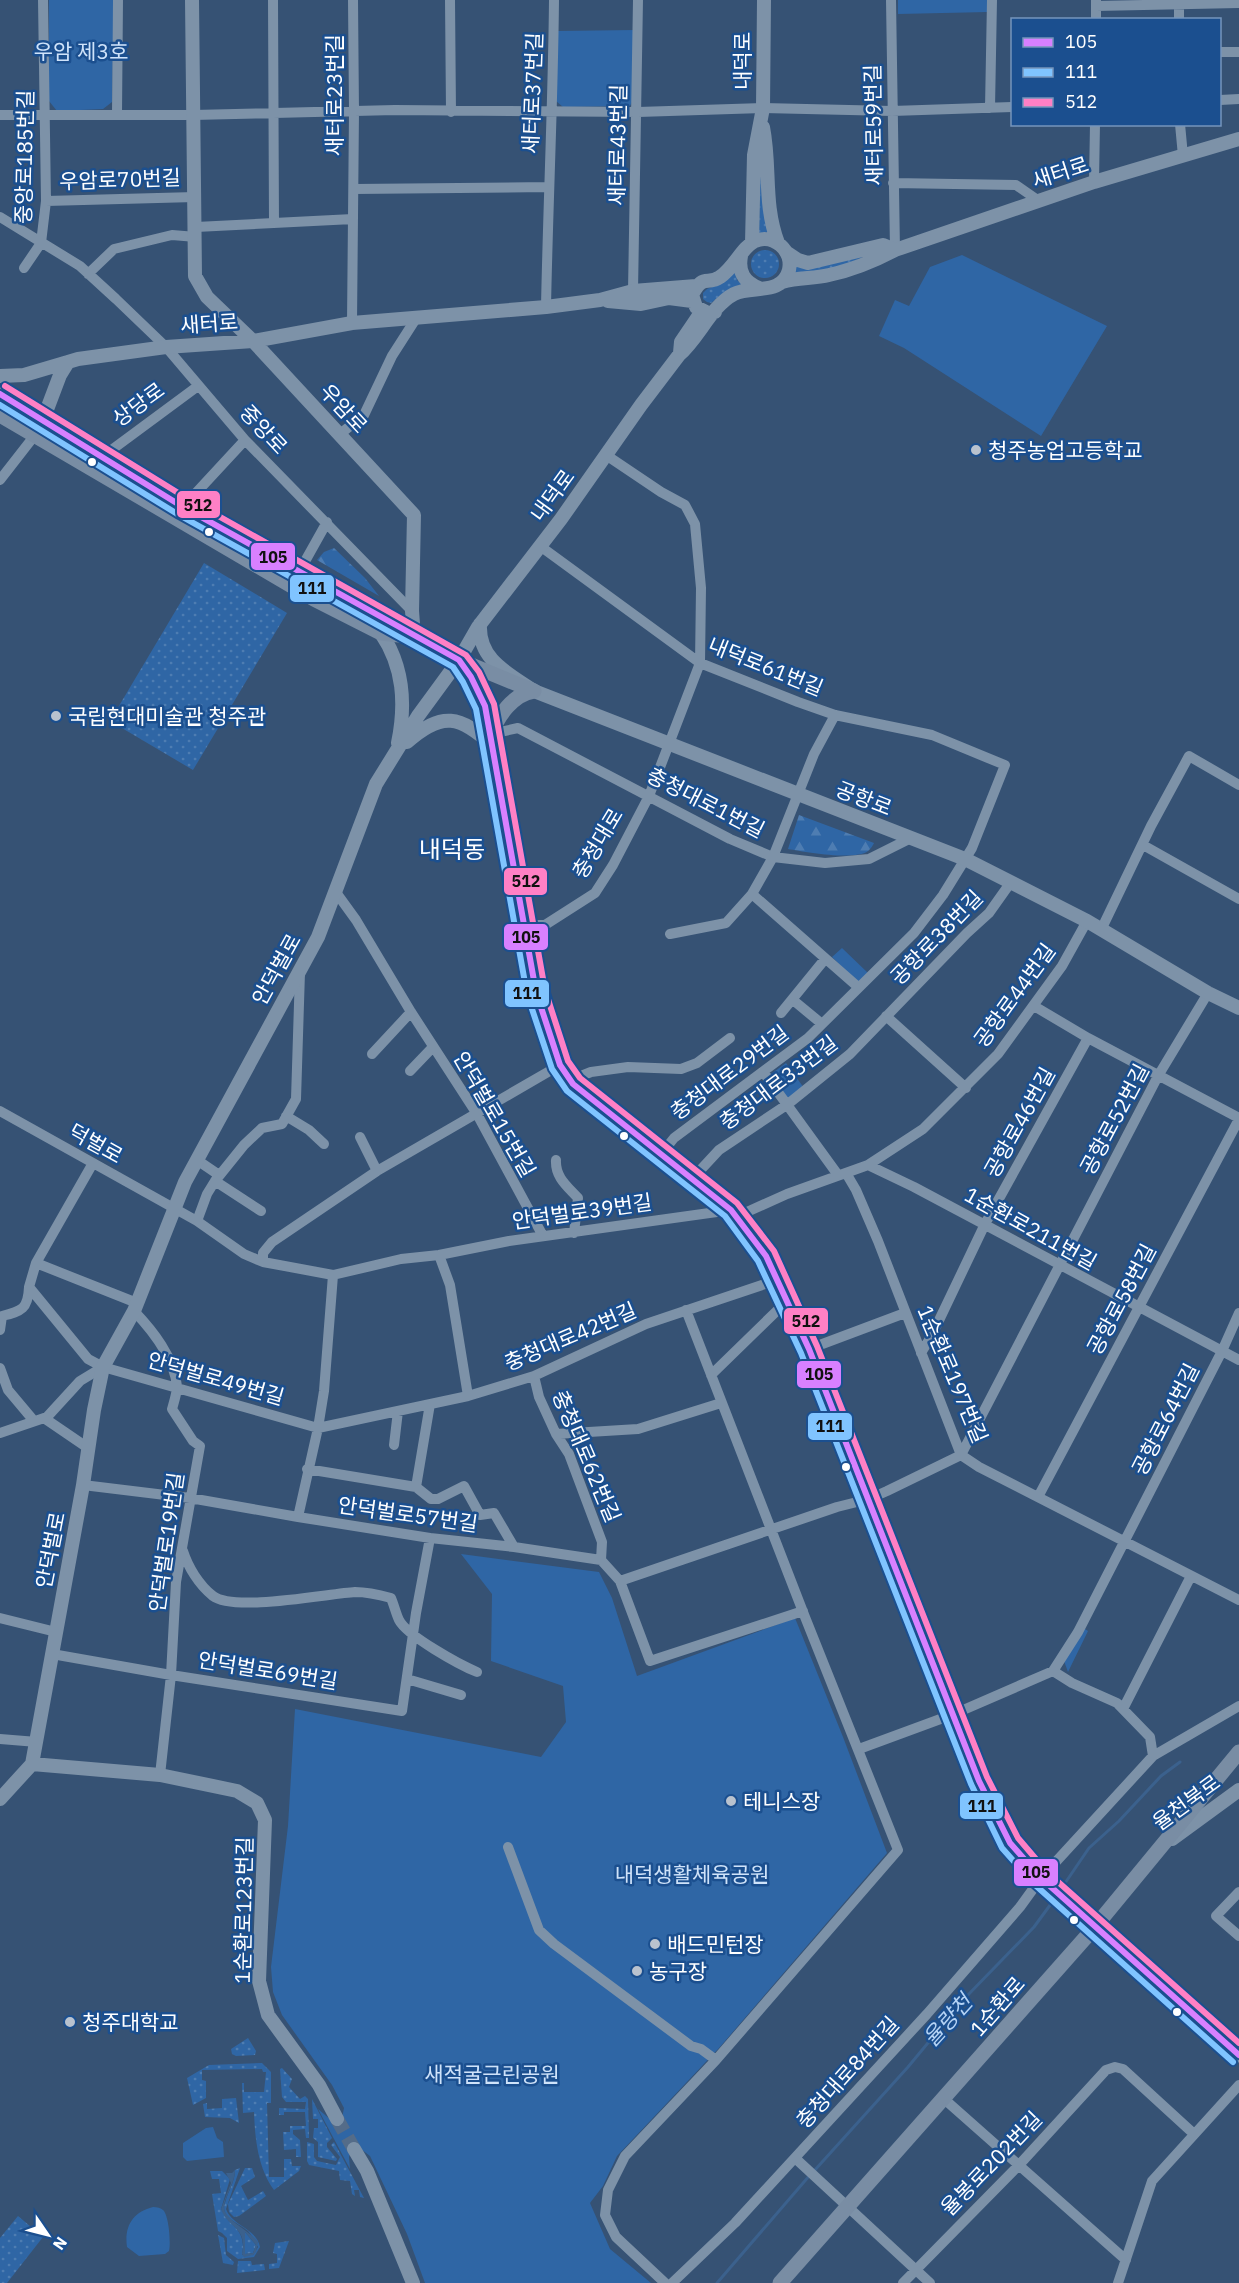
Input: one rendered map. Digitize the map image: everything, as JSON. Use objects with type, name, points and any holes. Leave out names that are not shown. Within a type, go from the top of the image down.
[{"type":"main road","points":[[0,394],[183,507],[459,660]]},
{"type":"main road","points":[[0,415],[304,593],[381,633],[414,637]]},
{"type":"main road","name":"공항로","points":[[459,660],[534,691]]},
{"type":"main road","points":[[492,740],[498,721],[514,700],[527,692],[534,691]]},
{"type":"main road","name":"1순환로","points":[[780,2283],[1094,1928],[1239,1752]]},
{"type":"main road","points":[[1045,1882],[1239,2055]]},
{"type":"street","name":"중앙로185번길","points":[[41,243],[46,201],[43,0]]},
{"type":"street","points":[[117,114],[118,0]]},
{"type":"street","name":"우암로","points":[[192,0],[195,276],[207,297],[253,341],[414,515],[412,611],[414,637]]},
{"type":"street","points":[[273,0],[274,223]]},
{"type":"street","name":"새터로23번길","points":[[352,322],[353,0]]},
{"type":"street","points":[[450,0],[451,112]]},
{"type":"street","name":"새터로37번길","points":[[546,307],[548,187],[553,111],[554,0]]},
{"type":"street","name":"새터로43번길","points":[[633,291],[639,0]]},
{"type":"street","name":"내덕로","points":[[762,115],[764,0]]},
{"type":"street","name":"새터로59번길","points":[[891,0],[895,250]]},
{"type":"street","points":[[990,108],[992,0]]},
{"type":"street","points":[[1179,2],[1179,18]]},
{"type":"street","points":[[1096,3],[1239,3]]},
{"type":"street","points":[[1221,52],[1239,52]]},
{"type":"street","points":[[1221,100],[1239,99]]},
{"type":"street","points":[[0,115],[193,115],[354,111],[553,111],[762,115],[1011,107]]},
{"type":"street","points":[[752,243],[754,155],[762,115]]},
{"type":"street","points":[[762,115],[766,146],[767,198],[772,225],[789,267],[782,282]]},
{"type":"street","points":[[1094,182],[1095,126]]},
{"type":"street","points":[[1180,126],[1183,156]]},
{"type":"street","name":"새터로","points":[[895,250],[1094,182],[1239,139]]},
{"type":"street","points":[[893,183],[1016,185],[1039,201]]},
{"type":"street","points":[[354,189],[548,187]]},
{"type":"street","name":"우암로70번길","points":[[46,201],[195,197]]},
{"type":"street","name":"중앙로","points":[[0,217],[88,274],[166,347],[245,440],[412,611]]},
{"type":"street","points":[[88,274],[114,249],[172,236],[274,223],[353,219]]},
{"type":"street","points":[[709,312],[696,307],[692,301],[696,286],[701,281],[719,279],[752,243],[767,239],[798,260],[808,263],[883,245],[895,250]]},
{"type":"street","points":[[24,268],[41,243]]},
{"type":"street","points":[[741,256],[741,272],[745,279],[759,288],[775,286],[801,277],[827,276],[867,264],[895,250]]},
{"type":"street","points":[[600,300],[633,291],[696,286]]},
{"type":"street","name":"내덕로","points":[[459,660],[480,624],[540,546],[679,355],[687,348],[709,312],[736,293],[759,288]]},
{"type":"street","points":[[600,300],[641,304],[669,298],[692,301]]},
{"type":"street","name":"새터로","points":[[0,376],[24,375],[68,363],[166,347],[253,341],[352,322],[482,314],[600,300]]},
{"type":"street","points":[[340,434],[364,415],[392,356],[417,317]]},
{"type":"street","points":[[0,480],[35,435],[43,420],[54,386],[68,363]]},
{"type":"street","name":"상당로","points":[[102,457],[198,386]]},
{"type":"street","points":[[183,507],[245,440]]},
{"type":"street","points":[[606,455],[685,506],[695,524],[701,588],[700,663]]},
{"type":"street","points":[[299,572],[327,522]]},
{"type":"street","name":"내덕로61번길","points":[[540,546],[700,663],[835,715],[932,735],[1005,765]]},
{"type":"street","points":[[480,624],[481,645],[488,656],[534,691]]},
{"type":"street","points":[[381,633],[397,665],[403,691],[403,710],[397,751]]},
{"type":"street","points":[[459,660],[467,669],[481,697],[492,740],[536,992],[560,1065],[571,1080],[592,1100],[662,1153],[735,1213],[766,1256],[809,1348],[979,1781],[1010,1843],[1045,1882]]},
{"type":"street","name":"안덕벌로","points":[[0,1799],[32,1764],[103,1367],[136,1307],[173,1209],[197,1160],[318,937],[376,784],[418,716],[459,660]]},
{"type":"street","name":"충청대로","points":[[524,925],[545,925],[595,893],[613,865],[649,796],[700,663]]},
{"type":"street","name":"공항로","points":[[534,691],[965,859],[1087,921],[1208,993],[1239,1008]]},
{"type":"street","points":[[670,934],[726,923],[752,894],[773,857],[814,754],[835,715]]},
{"type":"street","points":[[397,751],[430,723],[446,720],[467,724],[492,740]]},
{"type":"street","name":"충청대로1번길","points":[[492,740],[518,728],[730,839],[773,857],[825,863],[869,859],[911,838]]},
{"type":"street","points":[[1101,930],[1151,826],[1189,756],[1239,785]]},
{"type":"street","name":"충청대로29번길","points":[[662,1153],[674,1138],[808,1038],[914,933],[972,848],[1005,765]]},
{"type":"street","points":[[1143,845],[1239,899]]},
{"type":"street","name":"공항로38번길","points":[[886,1016],[989,913],[1011,882]]},
{"type":"street","name":"안덕벌로15번길","points":[[335,891],[356,920],[411,1012],[477,1114],[543,1236]]},
{"type":"street","points":[[752,894],[858,987]]},
{"type":"street","name":"공항로44번길","points":[[868,1166],[878,1157],[923,1129],[998,1054],[1062,966],[1087,921]]},
{"type":"street","points":[[781,1013],[825,958]]},
{"type":"street","points":[[197,1221],[207,1194],[217,1178],[244,1145],[262,1128],[282,1124],[296,1099],[300,969]]},
{"type":"street","name":"공항로52번길","points":[[961,1455],[1158,1076],[1208,993]]},
{"type":"street","name":"충청대로29번길","points":[[793,1000],[822,1024]]},
{"type":"street","points":[[1034,1006],[1088,1038],[1239,1118]]},
{"type":"street","points":[[372,1054],[411,1012]]},
{"type":"street","points":[[886,1016],[966,1088]]},
{"type":"street","name":"충청대로33번길","points":[[693,1178],[719,1150],[788,1104],[850,1054],[886,1016]]},
{"type":"street","points":[[571,1080],[591,1072],[628,1067],[681,1069],[697,1063],[730,1038]]},
{"type":"street","name":"공항로46번길","points":[[921,1353],[932,1335],[985,1224],[1088,1038]]},
{"type":"street","points":[[410,1071],[433,1047]]},
{"type":"street","points":[[263,1262],[263,1253],[272,1242],[377,1171],[560,1065]]},
{"type":"street","name":"1순환로197번길","points":[[764,1072],[842,1174],[865,1211],[961,1455],[979,1467],[1239,1600]]},
{"type":"street","name":"덕벌로","points":[[0,1111],[173,1209]]},
{"type":"street","points":[[286,1116],[309,1130],[324,1144]]},
{"type":"street","name":"공항로58번길","points":[[1038,1497],[1239,1118]]},
{"type":"street","points":[[360,1137],[377,1171]]},
{"type":"street","points":[[197,1160],[261,1211]]},
{"type":"street","points":[[556,1160],[556,1168],[561,1181],[578,1197],[574,1233]]},
{"type":"street","points":[[0,1330],[2,1316],[20,1311],[28,1301],[29,1287],[36,1263],[93,1163]]},
{"type":"street","name":"1순환로211번길","points":[[868,1166],[985,1224],[1059,1266],[1239,1360]]},
{"type":"street","name":"안덕벌로39번길","points":[[173,1209],[197,1221],[244,1254],[263,1262],[333,1275],[401,1259],[440,1255],[543,1236],[735,1213],[868,1166]]},
{"type":"street","points":[[440,1255],[450,1285],[468,1396]]},
{"type":"street","points":[[36,1263],[136,1307]]},
{"type":"street","points":[[298,1518],[318,1428],[326,1373],[333,1275]]},
{"type":"street","name":"충청대로42번길","points":[[318,1428],[468,1396],[534,1376],[646,1324],[777,1280]]},
{"type":"street","points":[[29,1287],[88,1359],[103,1367]]},
{"type":"street","points":[[711,1375],[787,1301]]},
{"type":"street","name":"안덕벌로19번길","points":[[136,1307],[152,1330],[173,1369],[177,1388],[172,1409],[193,1441],[200,1446],[176,1582],[171,1675],[160,1775]]},
{"type":"street","points":[[665,2283],[616,2237],[605,2215],[608,2190],[625,2156],[716,2060],[898,1850],[686,1310]]},
{"type":"street","points":[[809,1348],[905,1313]]},
{"type":"street","name":"공항로64번길","points":[[1053,1671],[1078,1632],[1222,1351],[1239,1313]]},
{"type":"street","points":[[0,1433],[39,1420],[80,1381],[103,1367]]},
{"type":"street","name":"안덕벌로49번길","points":[[103,1367],[318,1428]]},
{"type":"street","points":[[0,1368],[8,1390],[39,1420],[88,1448]]},
{"type":"street","name":"충청대로62번길","points":[[534,1376],[539,1397],[568,1454],[602,1542],[601,1560]]},
{"type":"street","points":[[556,1434],[638,1430],[721,1403]]},
{"type":"street","points":[[308,1469],[416,1486],[430,1404]]},
{"type":"street","points":[[394,1445],[398,1411]]},
{"type":"street","points":[[620,1581],[771,1529],[869,1499],[961,1455]]},
{"type":"street","name":"안덕벌로57번길","points":[[83,1485],[190,1498],[298,1518],[430,1538],[601,1560]]},
{"type":"street","name":"안덕벌로57번길","points":[[416,1486],[431,1499],[438,1499],[464,1486],[480,1515],[494,1513],[514,1547]]},
{"type":"street","name":"안덕벌로69번길","points":[[51,1654],[402,1711],[430,1538]]},
{"type":"street","points":[[182,1547],[187,1566],[214,1597],[236,1602],[280,1601],[358,1592],[391,1598],[399,1621],[407,1630],[458,1664],[477,1672]]},
{"type":"street","points":[[601,1560],[620,1581],[650,1661],[803,1611]]},
{"type":"street","points":[[1123,1709],[1191,1576]]},
{"type":"street","points":[[0,1618],[56,1632]]},
{"type":"street","points":[[859,1749],[954,1714],[1053,1671],[1072,1683],[1118,1703],[1150,1737],[1153,1755]]},
{"type":"street","points":[[407,1679],[461,1695]]},
{"type":"street","name":"충청대로84번길","points":[[672,2283],[735,2223],[927,2014],[1020,1907],[1045,1882],[1153,1755],[1239,1707]]},
{"type":"street","points":[[0,1739],[37,1742]]},
{"type":"street","name":"1순환로123번길","points":[[32,1764],[160,1775],[237,1791],[257,1803],[265,1820],[259,1981],[268,2015],[318,2085],[338,2119]]},
{"type":"street","name":"율천북로","points":[[1158,1849],[1239,1790]]},
{"type":"street","points":[[508,1847],[539,1930],[554,1944],[655,2020],[691,2046],[701,2049],[716,2060]]},
{"type":"street","points":[[1239,1892],[1216,1916],[1239,1936]]},
{"type":"street","name":"율봉로202번길","points":[[903,2283],[1019,2165],[1106,2070],[1115,2067],[1123,2069],[1194,2134]]},
{"type":"street","points":[[1118,2283],[1152,2181],[1239,2085]]},
{"type":"street","points":[[944,2098],[1126,2260]]},
{"type":"street","points":[[354,2149],[367,2171],[413,2283]]},
{"type":"street","points":[[795,2158],[930,2283]]},
{"type":"green space","name":"우암 제3호","points":[[49,0],[114,0],[112,102],[103,109],[57,111],[49,101]]},
{"type":"green space","points":[[898,0],[988,0],[988,12],[898,14]]},
{"type":"green space","points":[[635,30],[634,98],[630,106],[563,107],[556,101],[556,31]]},
{"type":"green space","points":[[760,171],[768,232],[759,234]]},
{"type":"green space","points":[[765,250],[775,254],[779,264],[775,274],[765,278],[755,274],[751,264],[755,254]]},
{"type":"green space","points":[[870,253],[832,268],[791,274],[794,263]]},
{"type":"green space","points":[[962,255],[1107,326],[1041,436],[904,348],[879,336],[895,300],[909,306],[930,267]]},
{"type":"green space","points":[[736,271],[737,280],[742,284],[726,291],[711,303],[703,299],[703,293],[707,289],[719,284]]},
{"type":"green space","points":[[334,548],[365,578],[379,596],[317,560],[324,552]]},
{"type":"green space","points":[[204,563],[287,613],[193,770],[110,721]]},
{"type":"green space","points":[[799,815],[874,843],[868,851],[852,855],[830,855],[788,849]]},
{"type":"green space","points":[[842,948],[868,973],[858,983],[832,957]]},
{"type":"green space","points":[[786,1063],[804,1088],[789,1100],[771,1074]]},
{"type":"green space","name":"새적굴근린공원","points":[[461,1554],[599,1572],[612,1598],[637,1676],[795,1618],[887,1853],[719,2048],[617,2156],[603,2186],[590,2203],[610,2249],[651,2283],[425,2283],[407,2234],[370,2156],[361,2149],[351,2151],[350,2169],[318,2109],[331,2120],[342,2118],[344,2108],[332,2085],[282,2015],[273,1992],[271,1967],[288,1826],[295,1709],[541,1757],[566,1722],[563,1686],[491,1661],[492,1594]]},
{"type":"green space","points":[[1082,1627],[1088,1631],[1068,1672],[1064,1661]]},
{"type":"green space","points":[[248,2038],[256,2051],[255,2055],[236,2056],[232,2054],[231,2049]]},
{"type":"green space","points":[[262,2063],[271,2072],[271,2103],[267,2103],[269,2177],[284,2177],[284,2159],[291,2159],[292,2166],[301,2166],[299,2171],[274,2190],[261,2163],[254,2112],[243,2113],[242,2083],[244,2083],[244,2092],[264,2092],[266,2072],[262,2069],[202,2070],[202,2080],[206,2081],[206,2098],[193,2105],[187,2078],[209,2065]]},
{"type":"green space","points":[[282,2068],[292,2079],[289,2087],[300,2099],[305,2096],[308,2099],[309,2138],[306,2138],[305,2129],[293,2130],[293,2134],[300,2140],[301,2157],[296,2157],[296,2149],[284,2150],[283,2132],[290,2132],[290,2126],[306,2126],[305,2112],[284,2112],[284,2115],[279,2115],[279,2108],[305,2109],[306,2102],[286,2102],[282,2097],[280,2069]]},
{"type":"green space","points":[[236,2098],[239,2123],[230,2118],[205,2117],[203,2104],[207,2103],[207,2109],[222,2108],[222,2099]]},
{"type":"green space","points":[[312,2099],[332,2138],[327,2143],[327,2147],[337,2159],[336,2161],[318,2157],[318,2142],[313,2138],[314,2128],[318,2128],[318,2119],[313,2119]]},
{"type":"green space","points":[[213,2127],[217,2138],[223,2142],[224,2157],[187,2161],[183,2157],[183,2143],[206,2128]]},
{"type":"green space","points":[[307,2142],[314,2144],[314,2157],[317,2161],[336,2165],[340,2157],[331,2145],[334,2142],[364,2198],[360,2197],[359,2190],[354,2190],[355,2196],[352,2194],[350,2181],[340,2180],[339,2171],[309,2165]]},
{"type":"green space","points":[[240,2168],[226,2209],[233,2219],[254,2235],[260,2247],[254,2257],[238,2259],[227,2251],[227,2238],[218,2231],[212,2194],[221,2193],[219,2179],[212,2179],[210,2171],[222,2171],[230,2179],[221,2209],[240,2234],[242,2255],[253,2255],[258,2247],[252,2237],[248,2231],[227,2216],[224,2208],[235,2170]]},
{"type":"green space","points":[[245,2168],[252,2168],[255,2177],[241,2186],[248,2200],[263,2191],[266,2196],[239,2216],[234,2217],[229,2212],[228,2204]]},
{"type":"green space","points":[[153,2207],[162,2209],[167,2218],[170,2236],[169,2251],[165,2254],[139,2256],[127,2247],[129,2226],[140,2212]]},
{"type":"green space","points":[[18,2216],[43,2237],[7,2283],[0,2283],[0,2238]]},
{"type":"green space","points":[[245,2232],[256,2245],[253,2253],[245,2254]]},
{"type":"green space","points":[[218,2235],[224,2238],[226,2255],[234,2262],[233,2265],[223,2263]]},
{"type":"green space","points":[[289,2241],[279,2268],[269,2269],[269,2264],[277,2263],[277,2254],[273,2253],[275,2243]]},
{"type":"green space","points":[[238,2261],[251,2261],[252,2265],[264,2264],[265,2270],[237,2273]]},
{"type":"shaded area","points":[[235,2170],[234,2179],[225,2201],[225,2211],[258,2242],[256,2252],[244,2257],[240,2233],[224,2216],[221,2209],[231,2183],[226,2173],[232,2173]],"holes":[[[245,2232],[256,2245],[253,2253],[245,2254]]]},
{"type":"waterway","name":"율량천","points":[[1061,1889],[1089,1848],[1119,1821],[1161,1776],[1180,1762]]},
{"type":"waterway","name":"율량천","points":[[814,2171],[908,2067],[966,1997],[1034,1927],[1056,1897]]},
{"type":"waterway","name":"율량천","points":[[717,2283],[810,2175]]},
{"type":"tunnel","points":[[337,2119],[354,2149]]},
{"type":"transit line","name":"512","points":[[5,386],[188,499],[466,655],[479,672],[494,704],[545,990],[568,1061],[580,1078],[737,1203],[774,1251],[817,1346],[987,1777],[1018,1838],[1047,1872],[1239,2043]]},
{"type":"transit line","name":"105","points":[[0,394],[183,507],[459,660],[471,677],[485,706],[536,992],[560,1065],[573,1084],[731,1210],[766,1256],[809,1349],[979,1781],[1010,1843],[1041,1878],[1239,2055]]},
{"type":"transit line","name":"111","points":[[0,405],[179,515],[453,667],[476,709],[527,994],[552,1069],[567,1091],[725,1216],[758,1261],[801,1353],[971,1784],[1002,1848],[1034,1884],[1233,2062]]},
{"type":"place","name":"청주농업고등학교","points":[[976,450]]},
{"type":"place","name":"국립현대미술관 청주관","points":[[56,716]]},
{"type":"place","name":"테니스장","points":[[731,1801]]},
{"type":"place","name":"배드민턴장","points":[[655,1944]]},
{"type":"place","name":"농구장","points":[[637,1971]]},
{"type":"place","name":"청주대학교","points":[[70,2022]]},
{"type":"district","name":"내덕동","points":[[452,849]]},
{"type":"park label","name":"내덕생활체육공원","points":[[692,1874]]}]
